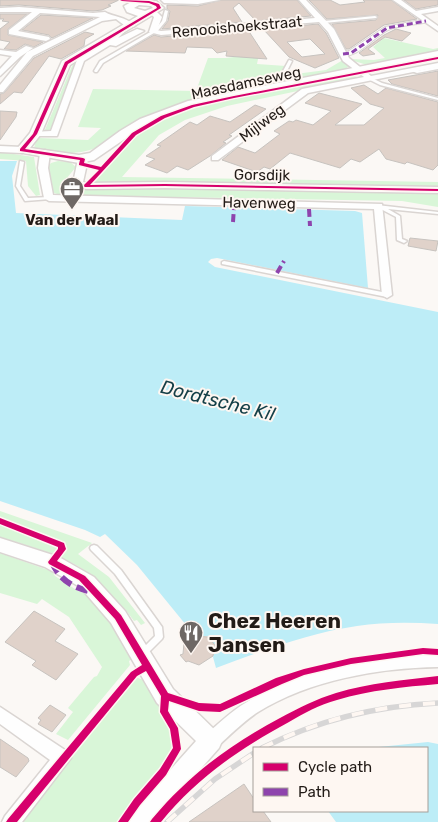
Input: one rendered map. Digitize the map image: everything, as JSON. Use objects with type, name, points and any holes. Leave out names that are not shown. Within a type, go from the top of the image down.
[{"type":"street","points":[[0,10],[93,16],[115,13],[132,6],[158,6],[216,0]]},
{"type":"street","points":[[302,0],[331,30],[345,58],[369,78]]},
{"type":"street","points":[[396,0],[438,29]]},
{"type":"street","points":[[132,6],[158,6]]},
{"type":"street","points":[[132,6],[136,28]]},
{"type":"street","points":[[154,32],[158,17],[158,6]]},
{"type":"street","points":[[414,13],[438,9]]},
{"type":"street","points":[[38,11],[12,32],[46,39]]},
{"type":"street","points":[[0,74],[17,55],[93,16]]},
{"type":"street","points":[[0,90],[30,54],[99,20],[109,16],[118,17],[136,28]]},
{"type":"street","name":"Renooishoekstraat","points":[[154,32],[323,21]]},
{"type":"street","points":[[345,58],[387,28],[426,21]]},
{"type":"street","points":[[22,156],[36,134],[66,63],[121,31],[136,28]]},
{"type":"street","points":[[81,60],[136,28]]},
{"type":"street","points":[[36,134],[54,134],[81,60],[114,39],[121,31]]},
{"type":"street","points":[[0,52],[17,55]]},
{"type":"street","name":"Maasdamseweg","points":[[83,159],[97,154],[133,127],[166,112],[208,99],[438,54]]},
{"type":"street","name":"Mijlweg","points":[[215,158],[305,91],[437,65]]},
{"type":"street","points":[[0,149],[22,156],[45,153],[83,159]]},
{"type":"street","points":[[45,153],[42,168],[48,198]]},
{"type":"street","name":"Gorsdijk","points":[[83,159],[78,183],[86,186],[165,185],[438,190]]},
{"type":"street","name":"Havenweg","points":[[48,198],[379,206]]},
{"type":"street","points":[[379,206],[387,295]]},
{"type":"street","points":[[0,545],[52,562],[82,578],[118,617],[165,696],[211,742]]},
{"type":"street","points":[[139,822],[186,767],[211,742],[256,705],[308,683],[353,669],[438,660]]},
{"type":"street","points":[[0,715],[62,758],[11,822]]},
{"type":"lane","points":[[96,71],[101,62],[154,32],[164,21],[166,11]]},
{"type":"lane","points":[[323,21],[374,17]]},
{"type":"lane","points":[[290,61],[285,70],[296,81]]},
{"type":"lane","points":[[369,78],[381,84],[438,99]]},
{"type":"lane","name":"Havenweg","points":[[22,156],[18,186],[27,200],[48,198]]},
{"type":"lane","points":[[379,206],[438,212]]},
{"type":"lane","points":[[379,206],[398,216],[400,240],[404,240]]},
{"type":"lane","points":[[224,263],[387,295]]},
{"type":"lane","points":[[94,548],[118,572],[158,628],[158,636],[141,654]]},
{"type":"green space","points":[[384,38],[433,49],[438,48],[438,52],[367,65],[350,59],[374,60],[385,58],[373,47]]},
{"type":"green space","points":[[259,54],[257,64],[286,66],[288,75],[326,70],[343,60],[349,66],[344,70],[250,86],[181,104],[150,116],[104,144],[86,151],[60,153],[34,148],[39,138],[88,140],[101,128],[78,127],[93,89],[196,91],[208,58]]},
{"type":"green space","points":[[84,58],[51,131],[44,132],[72,66],[76,61]]},
{"type":"green space","points":[[355,76],[359,78],[227,106],[185,120],[159,135],[122,177],[438,182],[438,187],[93,184],[139,132],[169,116],[220,102]]},
{"type":"green space","points":[[0,152],[34,157],[40,195],[36,196],[28,186],[26,161],[0,159]]},
{"type":"green space","points":[[58,161],[70,162],[76,167],[66,179],[65,184],[75,188],[438,190],[438,207],[402,201],[60,195],[52,190],[47,168],[51,163]]},
{"type":"green space","points":[[0,511],[92,543],[78,554],[109,577],[145,623],[141,625],[137,620],[134,621],[94,577],[73,563],[0,537]]},
{"type":"green space","points":[[0,553],[51,571],[55,576],[78,591],[88,594],[107,617],[132,659],[129,661],[130,665],[68,740],[56,734],[73,712],[68,708],[94,677],[97,676],[102,667],[69,617],[42,599],[37,604],[0,593]]},
{"type":"green space","points":[[138,678],[144,680],[168,723],[175,747],[175,758],[171,768],[124,822],[21,822],[132,680]]},
{"type":"water","name":"Dordtsche Kil","points":[[0,161],[17,161],[12,176],[16,213],[182,220],[185,206],[355,211],[362,213],[368,288],[217,258],[211,259],[208,262],[215,267],[438,312],[438,624],[387,623],[339,629],[285,643],[216,668],[213,657],[215,646],[208,636],[195,636],[137,565],[105,534],[100,537],[85,530],[0,501]]},
{"type":"water","points":[[428,742],[438,744],[438,822],[336,822],[329,812],[428,812],[428,747],[379,747]]},
{"type":"building","points":[[0,0],[119,0],[102,10],[93,11],[19,5],[0,6]]},
{"type":"building","points":[[221,0],[297,0],[311,16],[256,21],[239,3],[233,8],[242,22],[162,29],[168,21],[170,11],[167,9],[167,5],[198,6]]},
{"type":"building","points":[[309,0],[330,0],[340,5],[365,2],[363,0],[391,0],[417,19],[384,25],[349,49],[346,49],[332,24],[376,20],[378,15],[327,19]]},
{"type":"building","points":[[404,0],[438,0],[438,5],[416,9]]},
{"type":"building","points":[[0,14],[27,14],[8,29],[8,35],[43,42],[34,47],[25,44],[16,50],[4,49],[10,42],[0,40],[0,29],[9,22],[2,21],[4,19],[0,19]]},
{"type":"building","points":[[41,15],[93,18],[52,38],[49,35],[22,30]]},
{"type":"building","points":[[318,24],[326,33],[339,58],[315,68],[289,57],[263,29]],"holes":[[[310,39],[325,54],[302,57],[287,42]]]},
{"type":"building","points":[[396,29],[411,33],[402,41],[385,37],[368,49],[375,54],[363,56],[359,53],[384,35]]},
{"type":"building","points":[[248,30],[267,59],[226,56],[227,51],[217,53],[212,48],[187,47],[185,53],[126,51],[154,35],[161,37]]},
{"type":"building","points":[[85,32],[94,34],[85,39],[84,46],[61,59],[49,56],[22,93],[14,92],[0,104],[0,94],[4,93],[34,58]]},
{"type":"building","points":[[438,71],[438,96],[392,84],[388,80]]},
{"type":"building","points":[[364,85],[378,94],[386,88],[438,102],[438,165],[433,170],[407,162],[405,164],[386,159],[379,149],[360,162],[351,159],[340,168],[290,153],[270,169],[264,167],[257,172],[222,160],[238,147],[255,153],[280,134],[274,131],[289,121],[293,122],[296,120],[313,125],[331,111],[305,103],[319,93],[362,104],[335,125],[364,125],[384,108],[370,104],[351,88]]},
{"type":"building","points":[[255,105],[266,109],[229,135],[232,136],[223,142],[226,143],[210,156],[188,170],[177,166],[167,173],[145,165],[155,159],[146,156],[161,146],[157,145],[190,122],[197,125],[210,116],[230,122]]},
{"type":"building","points":[[0,111],[17,112],[16,117],[0,140]]},
{"type":"building","points":[[410,238],[438,241],[436,251],[408,246]]},
{"type":"building","points":[[34,611],[65,629],[55,641],[78,654],[56,680],[32,665],[36,661],[5,642]]},
{"type":"building","points":[[196,636],[208,637],[215,645],[213,656],[199,665],[186,662],[180,655],[183,654],[184,643]]},
{"type":"building","points":[[50,705],[66,715],[52,732],[38,724],[41,720],[38,718]]},
{"type":"building","points":[[0,739],[28,758],[29,761],[16,777],[0,767]]},
{"type":"building","points":[[244,784],[253,798],[253,812],[264,812],[271,822],[189,822]]},
{"type":"railway","points":[[264,747],[304,730],[347,716],[392,707],[438,703]]},
{"type":"railway","points":[[167,822],[215,779],[253,754]]},
{"type":"marked path","points":[[343,54],[351,53],[387,28],[426,21]]},
{"type":"marked path","points":[[233,222],[234,207]]},
{"type":"marked path","points":[[309,209],[310,226]]},
{"type":"marked path","points":[[277,273],[284,261]]},
{"type":"marked path","points":[[52,562],[55,569],[68,583],[79,589],[93,592]]},
{"type":"cycle path","points":[[22,150],[35,134],[66,63],[159,8],[158,5],[149,2],[122,0]]},
{"type":"cycle path","points":[[86,186],[134,134],[163,117],[193,106],[438,58]]},
{"type":"cycle path","points":[[22,150],[83,159],[81,164],[102,169]]},
{"type":"cycle path","points":[[86,186],[165,185],[438,190]]},
{"type":"cycle path","points":[[0,521],[61,545],[62,549],[52,562],[82,578],[118,617],[165,696]]},
{"type":"cycle path","points":[[165,696],[199,707],[220,708],[279,681],[304,672],[351,661],[423,651],[438,652]]},
{"type":"cycle path","points":[[11,822],[134,674],[147,666]]},
{"type":"cycle path","points":[[155,822],[184,790],[216,762],[269,728],[309,707],[336,696],[365,689],[438,680]]},
{"type":"cycle path","points":[[123,822],[137,802],[163,772],[177,749],[174,728],[164,712],[165,696]]},
{"type":"place","name":"Van der Waal","points":[[72,210]]},
{"type":"place","name":"Chez Heeren Jansen","points":[[191,654]]}]
